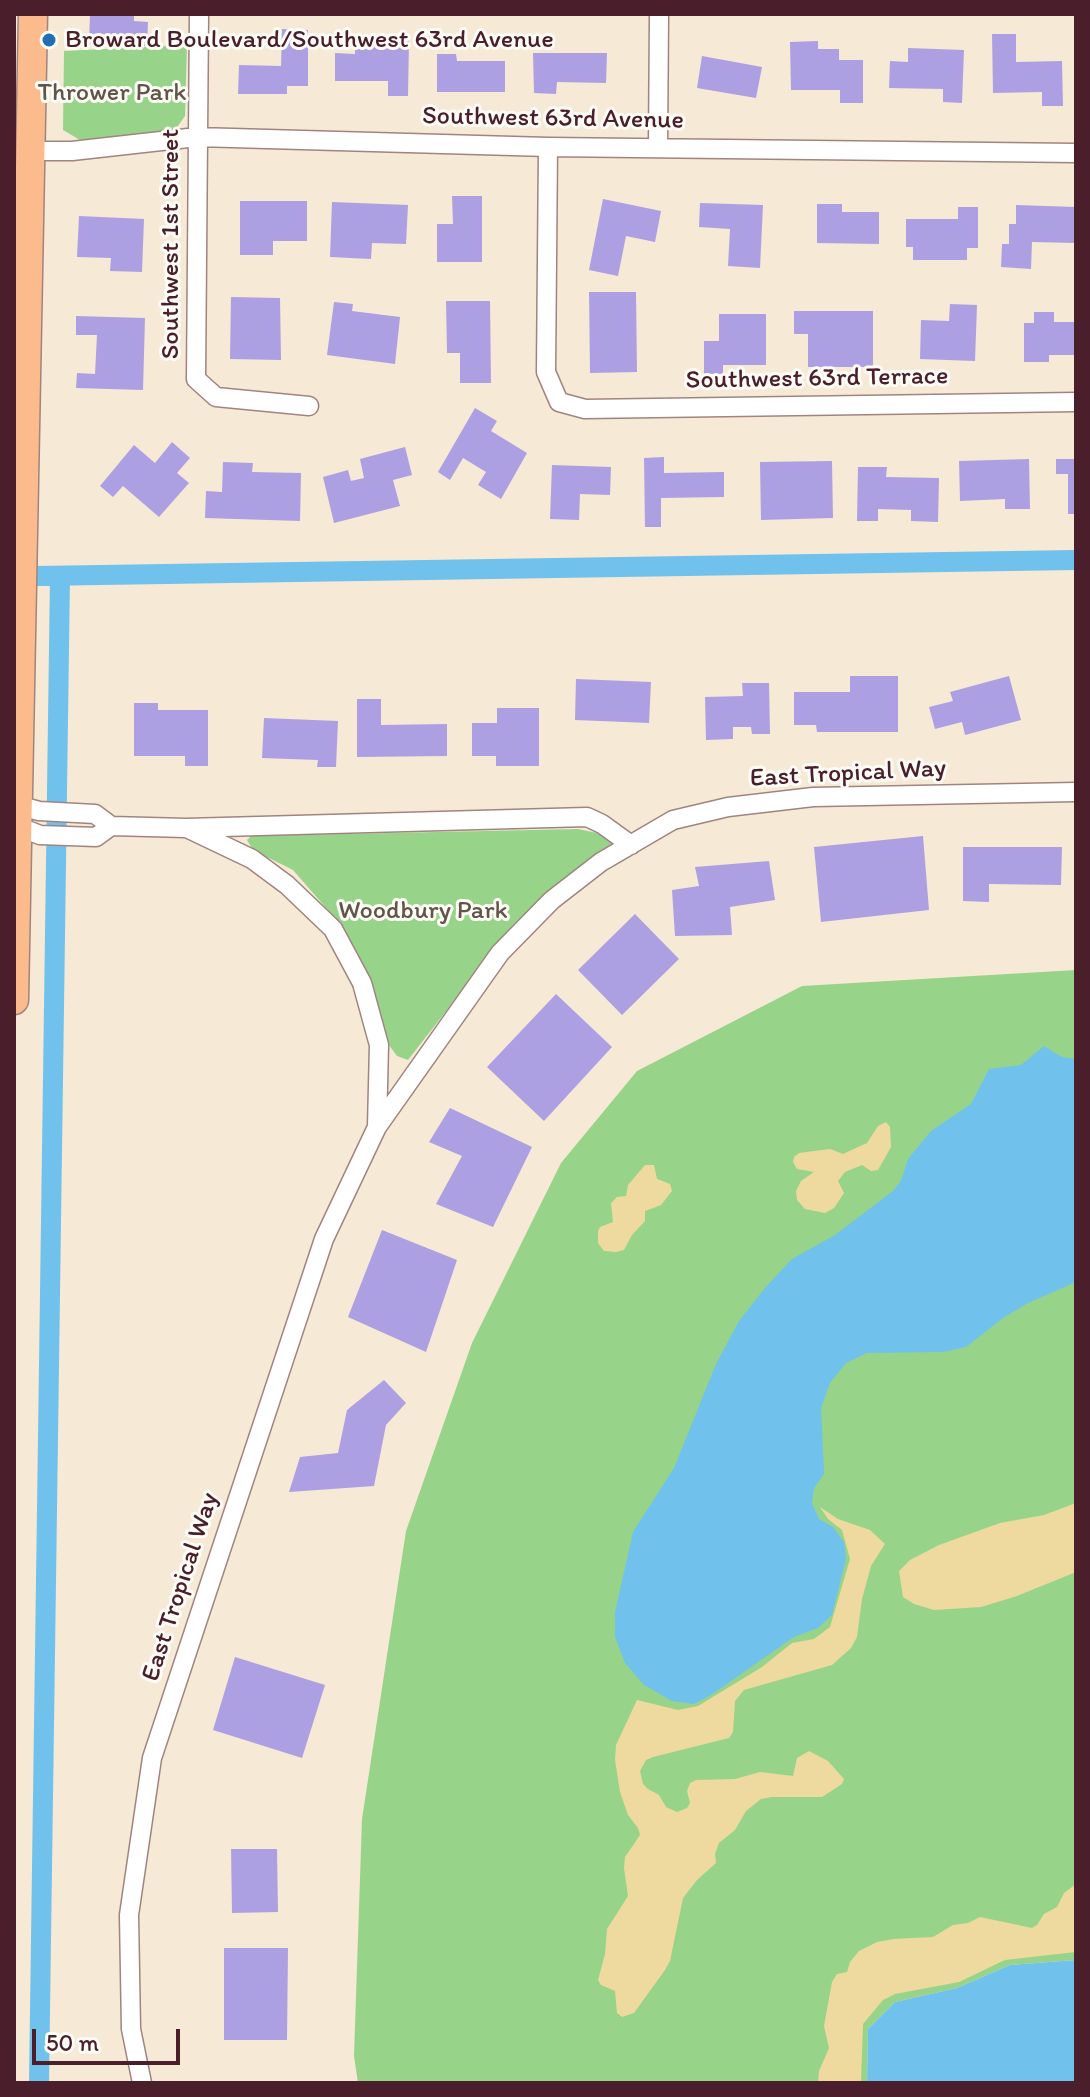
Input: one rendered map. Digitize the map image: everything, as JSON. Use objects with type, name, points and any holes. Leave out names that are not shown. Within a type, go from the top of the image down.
[{"type":"main road","points":[[14,1000],[25,820],[19,425],[22,146],[33,14]]},
{"type":"street","name":"Southwest 1st Street","points":[[199,14],[196,379],[216,397],[309,406]]},
{"type":"street","points":[[658,147],[659,14]]},
{"type":"street","name":"Southwest 63rd Avenue","points":[[22,146],[72,151],[197,137],[548,147],[1076,153]]},
{"type":"street","name":"Southwest 63rd Terrace","points":[[548,147],[546,372],[559,402],[585,409],[1076,402]]},
{"type":"street","name":"East Tropical Way","points":[[142,2083],[131,2029],[129,1915],[152,1758],[324,1239],[377,1127],[500,953],[552,900],[601,862],[673,820],[728,807],[813,797],[1076,792]]},
{"type":"street","points":[[25,820],[95,814],[104,831]]},
{"type":"street","name":"East Tropical Way","points":[[25,820],[104,831],[587,817],[631,845]]},
{"type":"street","name":"East Tropical Way","points":[[186,828],[252,859],[287,885],[333,929],[362,983],[379,1045],[377,1127]]},
{"type":"green space","name":"Thrower Park","points":[[187,45],[185,116],[175,130],[162,135],[80,140],[63,130],[64,51]]},
{"type":"green space","name":"Woodbury Park","points":[[578,829],[597,833],[614,843],[556,885],[513,925],[408,1060],[397,1056],[389,1045],[369,977],[340,924],[293,870],[253,850],[247,840],[251,836]]},
{"type":"green space","points":[[1076,970],[1076,1960],[1010,1965],[957,1988],[895,2002],[868,2029],[867,2083],[358,2083],[354,2056],[362,1819],[406,1531],[472,1343],[561,1163],[637,1071],[802,986]]},
{"type":"sand","points":[[886,1122],[890,1127],[891,1147],[878,1170],[871,1171],[862,1165],[845,1172],[838,1181],[844,1193],[834,1208],[825,1213],[805,1209],[797,1200],[796,1191],[801,1181],[814,1172],[797,1169],[794,1157],[799,1153],[830,1149],[843,1154],[867,1143],[878,1126]]},
{"type":"sand","points":[[645,1165],[654,1165],[657,1179],[670,1184],[672,1191],[661,1205],[645,1211],[645,1221],[624,1250],[604,1251],[598,1243],[598,1231],[600,1227],[613,1222],[611,1203],[617,1197],[626,1196],[628,1185]]},
{"type":"sand","points":[[1076,1503],[1076,1572],[981,1607],[934,1610],[903,1597],[899,1571],[910,1560],[939,1545],[1000,1523],[1044,1515]]},
{"type":"sand","points":[[820,1507],[838,1519],[870,1530],[885,1544],[871,1566],[862,1599],[857,1637],[851,1648],[832,1665],[744,1690],[735,1701],[733,1732],[729,1738],[653,1757],[646,1760],[640,1771],[643,1784],[659,1795],[666,1807],[677,1812],[687,1808],[690,1803],[687,1791],[690,1783],[696,1780],[735,1779],[760,1772],[793,1776],[797,1758],[809,1751],[828,1761],[844,1779],[842,1784],[822,1797],[761,1799],[746,1811],[735,1830],[719,1843],[716,1863],[683,1898],[670,1961],[665,1970],[634,2013],[622,2017],[617,2013],[615,1991],[601,1985],[598,1980],[607,1929],[628,1896],[625,1857],[640,1835],[628,1815],[620,1792],[616,1745],[637,1700],[678,1710],[698,1706],[762,1667],[792,1643],[814,1639],[830,1627],[850,1559],[842,1530],[828,1519]]},
{"type":"sand","points":[[1076,1884],[1076,1952],[1005,1960],[959,1982],[895,1994],[883,2000],[863,2024],[861,2083],[818,2083],[819,2071],[829,2048],[824,2026],[832,1982],[837,1974],[847,1972],[859,1951],[877,1942],[933,1937],[953,1925],[980,1917],[1032,1928],[1044,1914],[1057,1907],[1064,1893]]},
{"type":"water","points":[[1044,1046],[1062,1057],[1076,1059],[1076,1282],[1028,1303],[966,1347],[943,1352],[867,1353],[846,1363],[830,1383],[821,1408],[824,1474],[814,1488],[812,1503],[819,1519],[833,1527],[844,1542],[846,1559],[832,1615],[818,1628],[794,1637],[694,1704],[672,1701],[644,1685],[625,1663],[615,1637],[615,1612],[633,1532],[674,1468],[716,1364],[739,1321],[792,1259],[835,1235],[893,1191],[901,1181],[908,1159],[931,1131],[971,1104],[989,1069],[1021,1065]]},
{"type":"water","points":[[1076,1960],[1076,2083],[867,2083],[868,2029],[895,2002],[957,1988],[1010,1965]]},
{"type":"building","points":[[90,14],[134,14],[134,21],[148,22],[147,46],[89,44]]},
{"type":"building","points":[[282,29],[308,30],[308,86],[287,86],[287,94],[238,94],[239,65],[281,66]]},
{"type":"building","points":[[992,34],[1016,34],[1016,62],[1062,61],[1063,106],[1042,106],[1042,92],[993,93]]},
{"type":"building","points":[[355,41],[409,41],[408,96],[388,96],[388,81],[335,81],[335,53],[355,54]]},
{"type":"building","points":[[818,41],[818,49],[839,49],[839,60],[863,60],[863,103],[840,103],[840,90],[791,90],[790,42]]},
{"type":"building","points":[[908,48],[964,50],[962,103],[943,102],[943,89],[889,88],[890,61],[908,62]]},
{"type":"building","points":[[533,53],[607,53],[606,83],[557,82],[556,94],[534,93]]},
{"type":"building","points":[[437,54],[456,54],[457,61],[505,61],[505,92],[437,92]]},
{"type":"building","points":[[702,56],[762,67],[756,98],[697,88]]},
{"type":"building","points":[[452,196],[482,196],[482,262],[437,262],[437,224],[453,224]]},
{"type":"building","points":[[603,199],[661,211],[655,242],[626,236],[618,276],[589,270]]},
{"type":"building","points":[[240,201],[307,201],[307,241],[273,241],[273,255],[240,255]]},
{"type":"building","points":[[332,202],[408,205],[406,244],[372,243],[371,259],[330,257]]},
{"type":"building","points":[[700,203],[763,205],[760,268],[728,266],[730,229],[699,227]]},
{"type":"building","points":[[817,204],[842,204],[842,212],[879,212],[879,244],[817,243]]},
{"type":"building","points":[[1016,205],[1076,207],[1076,243],[1032,242],[1031,269],[1001,267],[1002,244],[1009,244],[1009,224],[1016,224]]},
{"type":"building","points":[[958,207],[978,207],[978,248],[967,248],[967,260],[913,260],[913,247],[906,247],[906,219],[958,219]]},
{"type":"building","points":[[79,216],[144,219],[142,272],[110,271],[111,258],[77,257]]},
{"type":"building","points":[[589,292],[636,292],[637,372],[590,373]]},
{"type":"building","points":[[231,297],[280,298],[281,360],[230,359]]},
{"type":"building","points":[[446,301],[490,301],[491,383],[460,383],[460,353],[447,353]]},
{"type":"building","points":[[334,302],[353,304],[352,311],[400,317],[395,364],[327,355]]},
{"type":"building","points":[[950,304],[977,305],[975,361],[920,359],[921,320],[949,321]]},
{"type":"building","points":[[794,311],[873,311],[873,367],[808,367],[808,334],[794,334]]},
{"type":"building","points":[[1034,312],[1054,312],[1054,322],[1076,322],[1076,355],[1049,355],[1049,362],[1024,362],[1024,323],[1034,323]]},
{"type":"building","points":[[719,314],[766,314],[766,365],[723,365],[723,374],[704,374],[704,341],[719,341]]},
{"type":"building","points":[[76,316],[145,318],[143,390],[76,388],[77,373],[95,374],[97,335],[76,335]]},
{"type":"building","points":[[475,408],[497,421],[491,431],[527,453],[501,499],[478,485],[486,472],[463,458],[450,480],[438,472]]},
{"type":"building","points":[[172,442],[190,458],[177,473],[189,483],[159,517],[123,486],[113,497],[100,486],[134,445],[155,463]]},
{"type":"building","points":[[405,447],[412,475],[393,480],[400,506],[334,523],[323,477],[348,470],[351,481],[364,478],[360,459]]},
{"type":"building","points":[[664,457],[664,473],[724,472],[724,497],[661,498],[661,527],[645,527],[644,458]]},
{"type":"building","points":[[1029,459],[1030,509],[1005,509],[1005,499],[960,501],[959,461]]},
{"type":"building","points":[[1056,459],[1076,459],[1076,514],[1068,514],[1068,474],[1056,474]]},
{"type":"building","points":[[832,461],[833,518],[761,520],[760,462]]},
{"type":"building","points":[[223,462],[253,463],[252,472],[301,473],[300,521],[205,518],[206,491],[222,492]]},
{"type":"building","points":[[552,465],[611,467],[610,495],[580,494],[579,520],[550,519]]},
{"type":"building","points":[[858,467],[887,467],[886,477],[939,478],[938,522],[911,521],[911,510],[878,509],[878,521],[857,521]]},
{"type":"building","points":[[850,676],[898,676],[898,732],[817,732],[816,725],[794,725],[794,692],[850,692]]},
{"type":"building","points":[[1009,676],[1021,720],[965,735],[962,722],[935,729],[929,707],[953,701],[950,692]]},
{"type":"building","points":[[576,679],[651,682],[649,723],[575,720]]},
{"type":"building","points":[[742,683],[769,683],[770,734],[752,734],[751,727],[733,727],[733,739],[706,740],[705,697],[743,696]]},
{"type":"building","points":[[357,699],[381,699],[381,725],[447,724],[447,756],[357,757]]},
{"type":"building","points":[[134,703],[158,703],[158,710],[208,710],[208,766],[185,766],[185,756],[134,756]]},
{"type":"building","points":[[497,708],[539,708],[539,766],[496,766],[496,756],[472,756],[472,723],[497,723]]},
{"type":"building","points":[[264,718],[338,721],[336,767],[317,767],[318,760],[262,758]]},
{"type":"building","points":[[923,836],[929,910],[821,922],[814,847]]},
{"type":"building","points":[[963,847],[1062,847],[1061,885],[989,884],[989,902],[963,901]]},
{"type":"building","points":[[769,861],[775,900],[730,907],[732,935],[675,936],[672,890],[699,886],[695,867]]},
{"type":"building","points":[[635,914],[679,959],[622,1015],[578,970]]},
{"type":"building","points":[[556,994],[612,1047],[544,1121],[487,1067]]},
{"type":"building","points":[[450,1108],[532,1147],[493,1227],[436,1204],[462,1156],[429,1142]]},
{"type":"building","points":[[382,1230],[457,1260],[426,1352],[348,1317]]},
{"type":"building","points":[[384,1380],[406,1403],[386,1425],[374,1486],[289,1492],[300,1457],[338,1453],[347,1410]]},
{"type":"building","points":[[235,1657],[325,1685],[302,1758],[213,1730]]},
{"type":"building","points":[[231,1849],[277,1849],[278,1912],[232,1913]]},
{"type":"building","points":[[224,1948],[288,1948],[287,2040],[224,2040]]},
{"type":"waterway","points":[[36,576],[1076,560]]},
{"type":"waterway","points":[[39,2083],[60,576]]},
{"type":"place","name":"Broward Boulevard/Southwest 63rd Avenue","points":[[49,40]]}]
